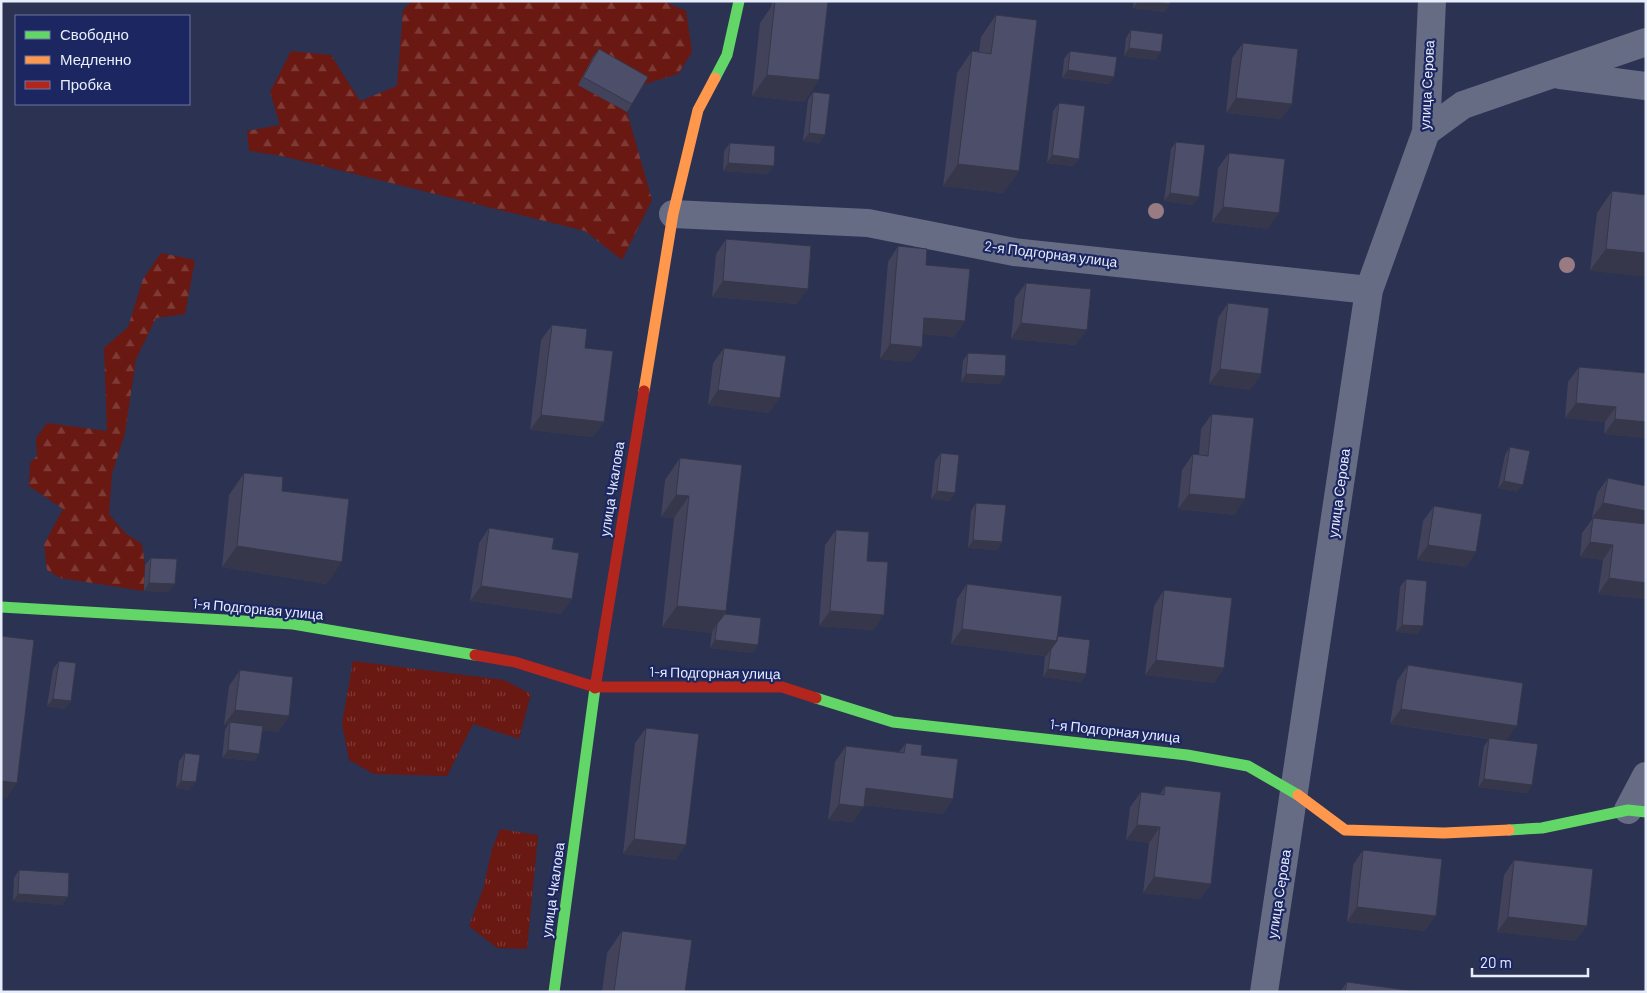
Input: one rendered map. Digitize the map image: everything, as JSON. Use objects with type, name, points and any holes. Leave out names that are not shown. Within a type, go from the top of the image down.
[{"type":"street","name":"улица Чкалова","points":[[554,992],[595,687],[673,214],[698,110],[727,55],[739,1]]},
{"type":"street","name":"улица Серова","points":[[1264,992],[1369,290],[1426,132],[1432,1]]},
{"type":"street","points":[[1426,132],[1463,105],[1646,42]]},
{"type":"street","points":[[1554,74],[1646,86]]},
{"type":"street","name":"2-я Подгорная улица","points":[[673,214],[868,223],[1014,252],[1369,290]]},
{"type":"street","name":"1-я Подгорная улица","points":[[1,607],[292,624],[515,662],[595,687],[782,687],[894,722],[1186,754],[1248,766],[1295,793],[1345,830],[1444,833],[1542,828],[1637,811]]},
{"type":"street","points":[[1637,811],[1646,776]]},
{"type":"green space","points":[[412,1],[663,1],[686,11],[692,52],[678,74],[642,85],[578,85],[627,112],[652,200],[622,260],[585,231],[282,156],[249,151],[247,131],[280,125],[270,92],[291,51],[331,55],[360,101],[397,86],[403,10]]},
{"type":"green space","points":[[161,253],[195,260],[185,314],[156,318],[136,359],[125,433],[112,474],[109,514],[125,533],[142,544],[145,565],[144,591],[60,578],[47,570],[44,544],[63,509],[29,486],[30,463],[37,456],[36,438],[47,423],[107,431],[104,348],[128,327],[143,279]]},
{"type":"green space","points":[[353,661],[504,680],[531,694],[519,739],[473,724],[447,776],[374,774],[349,760],[342,724]]},
{"type":"green space","points":[[500,829],[538,835],[527,949],[497,948],[469,926],[483,889],[492,849]]},
{"type":"building","points":[[775,1],[828,1],[819,80],[767,75]]},
{"type":"building","points":[[1148,1],[1170,1],[1170,4]]},
{"type":"building","points":[[996,15],[1037,20],[1019,171],[958,164],[972,51],[991,54]]},
{"type":"building","points":[[1131,30],[1163,34],[1161,52],[1129,48]]},
{"type":"building","points":[[1243,43],[1298,49],[1292,104],[1236,98]]},
{"type":"building","points":[[599,49],[648,77],[632,104],[583,77]]},
{"type":"building","points":[[1070,51],[1117,57],[1114,77],[1068,70]]},
{"type":"building","points":[[813,92],[830,94],[825,135],[809,133]]},
{"type":"building","points":[[1059,103],[1085,106],[1079,159],[1052,155]]},
{"type":"building","points":[[1176,142],[1205,145],[1199,197],[1170,193]]},
{"type":"building","points":[[730,143],[775,146],[774,166],[728,163]]},
{"type":"building","points":[[1229,153],[1285,159],[1279,213],[1223,207]]},
{"type":"building","points":[[1612,191],[1646,195],[1646,253],[1606,249]]},
{"type":"building","points":[[726,239],[811,246],[808,289],[723,281]]},
{"type":"building","points":[[898,246],[927,249],[926,265],[970,269],[965,321],[924,318],[922,347],[890,344]]},
{"type":"building","points":[[1026,283],[1091,289],[1087,330],[1021,323]]},
{"type":"building","points":[[1228,303],[1269,308],[1261,374],[1220,369]]},
{"type":"building","points":[[552,325],[587,329],[585,348],[613,351],[604,422],[541,415]]},
{"type":"building","points":[[724,348],[786,356],[780,398],[718,390]]},
{"type":"building","points":[[968,353],[1006,355],[1005,376],[966,374]]},
{"type":"building","points":[[1579,367],[1646,373],[1646,422],[1615,419],[1616,407],[1576,403]]},
{"type":"building","points":[[1212,414],[1254,418],[1245,499],[1189,494],[1193,454],[1208,456]]},
{"type":"building","points":[[1510,447],[1530,451],[1523,485],[1504,481]]},
{"type":"building","points":[[941,453],[959,455],[955,493],[937,491]]},
{"type":"building","points":[[680,458],[742,465],[726,611],[677,606],[689,496],[676,495]]},
{"type":"building","points":[[244,473],[283,477],[282,491],[349,499],[342,562],[237,546]]},
{"type":"building","points":[[1608,478],[1646,486],[1646,511],[1603,503]]},
{"type":"building","points":[[976,503],[1006,505],[1002,542],[973,540]]},
{"type":"building","points":[[1434,506],[1482,514],[1476,552],[1428,545]]},
{"type":"building","points":[[1593,518],[1646,524],[1646,583],[1609,578],[1613,545],[1590,542]]},
{"type":"building","points":[[489,528],[554,538],[552,549],[579,553],[572,599],[481,586]]},
{"type":"building","points":[[836,530],[869,532],[867,561],[888,562],[884,615],[830,611]]},
{"type":"building","points":[[151,558],[177,559],[175,584],[149,583]]},
{"type":"building","points":[[1406,579],[1427,581],[1423,626],[1402,625]]},
{"type":"building","points":[[967,584],[1062,596],[1057,641],[962,629]]},
{"type":"building","points":[[1164,590],[1232,598],[1224,668],[1156,660]]},
{"type":"building","points":[[725,614],[761,618],[758,645],[715,640],[717,624]]},
{"type":"building","points":[[1,636],[34,640],[17,783],[1,781]]},
{"type":"building","points":[[1057,636],[1090,640],[1086,674],[1048,669],[1051,649],[1057,641]]},
{"type":"building","points":[[59,661],[76,663],[71,701],[53,699]]},
{"type":"building","points":[[1408,665],[1523,683],[1517,726],[1401,709]]},
{"type":"building","points":[[240,670],[293,677],[289,716],[235,710]]},
{"type":"building","points":[[230,722],[263,726],[259,754],[228,750]]},
{"type":"building","points":[[646,728],[699,734],[686,845],[634,839]]},
{"type":"building","points":[[1489,738],[1538,744],[1532,785],[1484,779]]},
{"type":"building","points":[[906,743],[922,745],[921,755],[958,759],[953,799],[866,788],[864,807],[839,804],[846,746],[904,753]]},
{"type":"building","points":[[185,753],[200,755],[196,782],[181,781]]},
{"type":"building","points":[[1165,786],[1221,792],[1211,884],[1154,877],[1160,827],[1137,825],[1141,792],[1164,795]]},
{"type":"building","points":[[1363,850],[1442,859],[1436,916],[1357,907]]},
{"type":"building","points":[[1514,860],[1593,869],[1587,926],[1508,917]]},
{"type":"building","points":[[19,870],[69,873],[68,897],[18,894]]},
{"type":"building","points":[[622,931],[692,940],[685,992],[614,992]]},
{"type":"building","points":[[1347,982],[1420,992],[1345,992]]},
{"type":"traffic: fast","points":[[715,78],[727,55],[739,1]]},
{"type":"traffic: fast","points":[[1,607],[293,624],[475,655]]},
{"type":"traffic: fast","points":[[554,992],[595,688]]},
{"type":"traffic: fast","points":[[816,698],[893,722],[1187,755],[1248,766],[1298,795]]},
{"type":"traffic: fast","points":[[1509,830],[1542,828],[1628,810],[1646,812]]},
{"type":"traffic: slow","points":[[644,391],[673,214],[698,110],[715,78]]},
{"type":"traffic: slow","points":[[1298,795],[1345,830],[1444,833],[1509,830]]},
{"type":"traffic: jam","points":[[595,688],[644,391]]},
{"type":"traffic: jam","points":[[475,655],[515,662],[595,687],[782,687],[816,698]]}]
